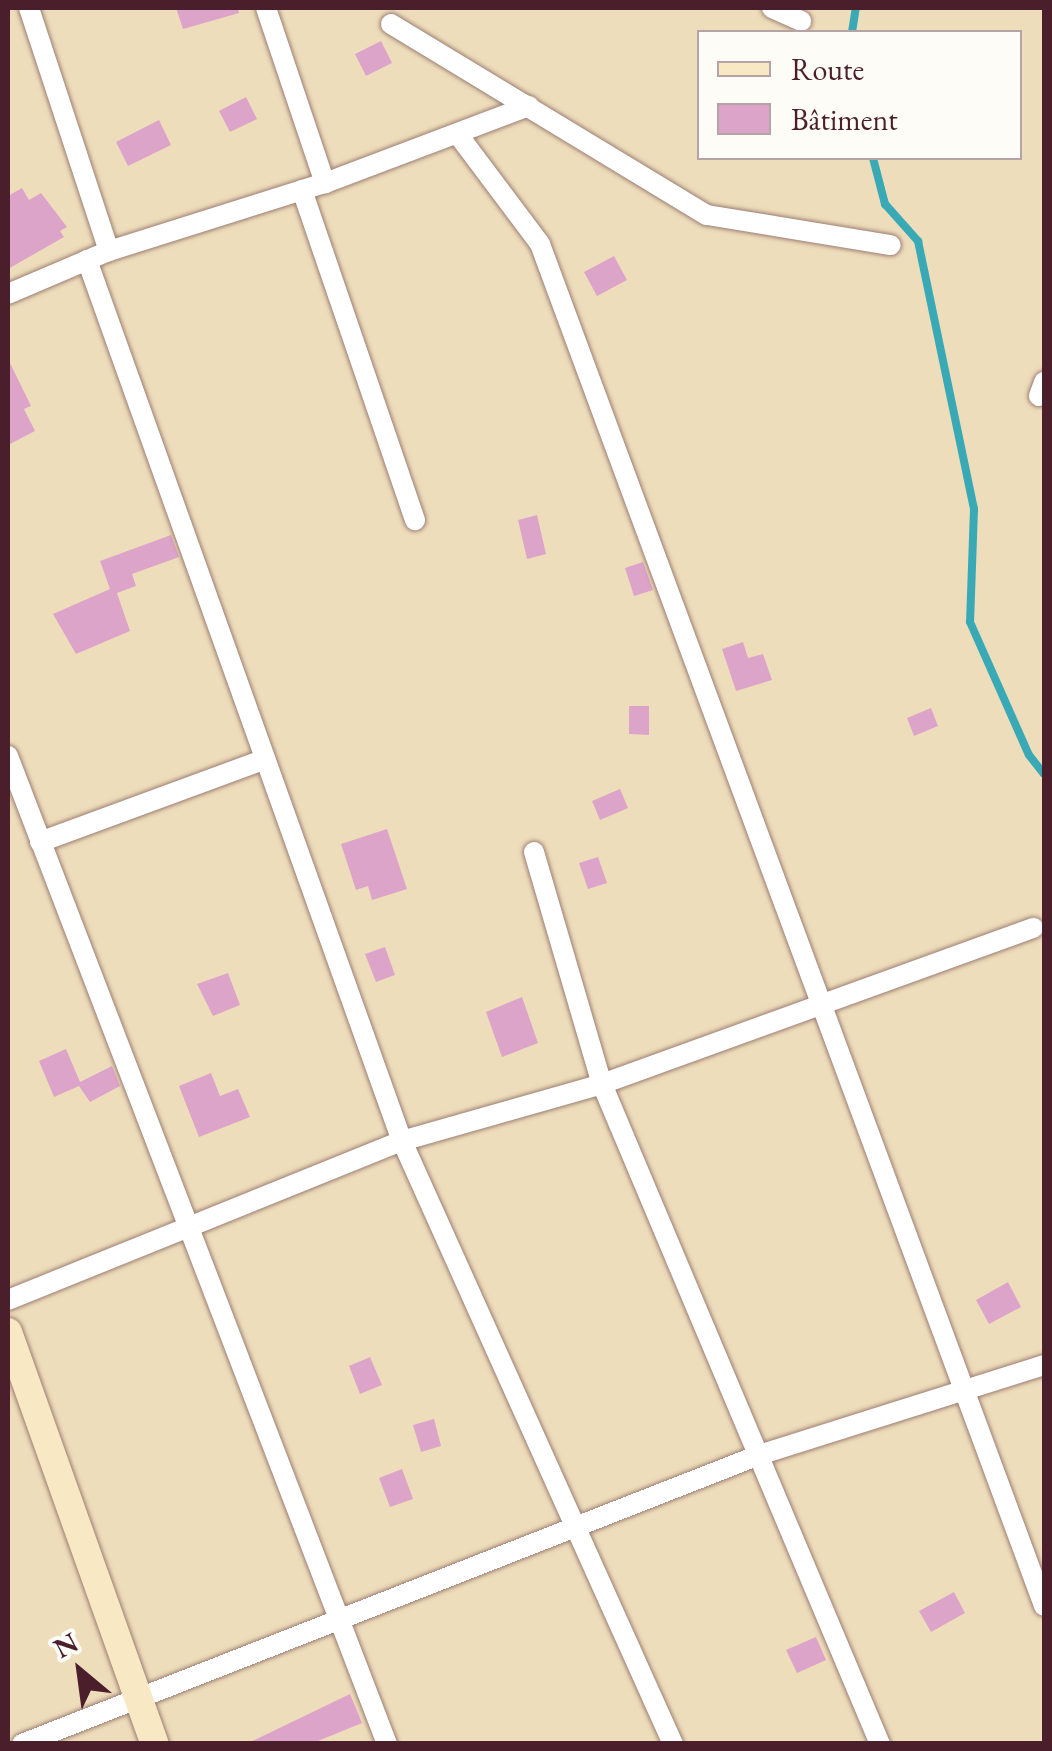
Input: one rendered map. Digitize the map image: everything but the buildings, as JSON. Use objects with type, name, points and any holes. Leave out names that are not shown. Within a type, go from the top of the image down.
[{"type":"street","points":[[29,8],[109,251]]},
{"type":"street","points":[[266,8],[326,183]]},
{"type":"street","points":[[772,8],[801,21]]},
{"type":"street","points":[[391,24],[707,216],[890,245]]},
{"type":"street","points":[[8,294],[109,251],[326,183],[459,136],[529,106]]},
{"type":"street","points":[[459,136],[540,244],[826,1004],[1044,1606]]},
{"type":"street","points":[[302,190],[414,520]]},
{"type":"street","points":[[86,260],[402,1142],[572,1527],[673,1744]]},
{"type":"street","points":[[8,756],[387,1744]]},
{"type":"street","points":[[40,842],[265,759]]},
{"type":"street","points":[[534,852],[602,1084],[880,1744]]},
{"type":"street","points":[[8,1300],[402,1142],[602,1084],[1034,928]]},
{"type":"street","points":[[8,1332],[155,1744]]},
{"type":"street","points":[[22,1744],[136,1694],[759,1455],[1044,1365]]},
{"type":"waterway","points":[[852,30],[856,8]]},
{"type":"waterway","points":[[874,160],[885,204],[918,241],[974,509],[970,622],[1029,755],[1044,774]]}]
